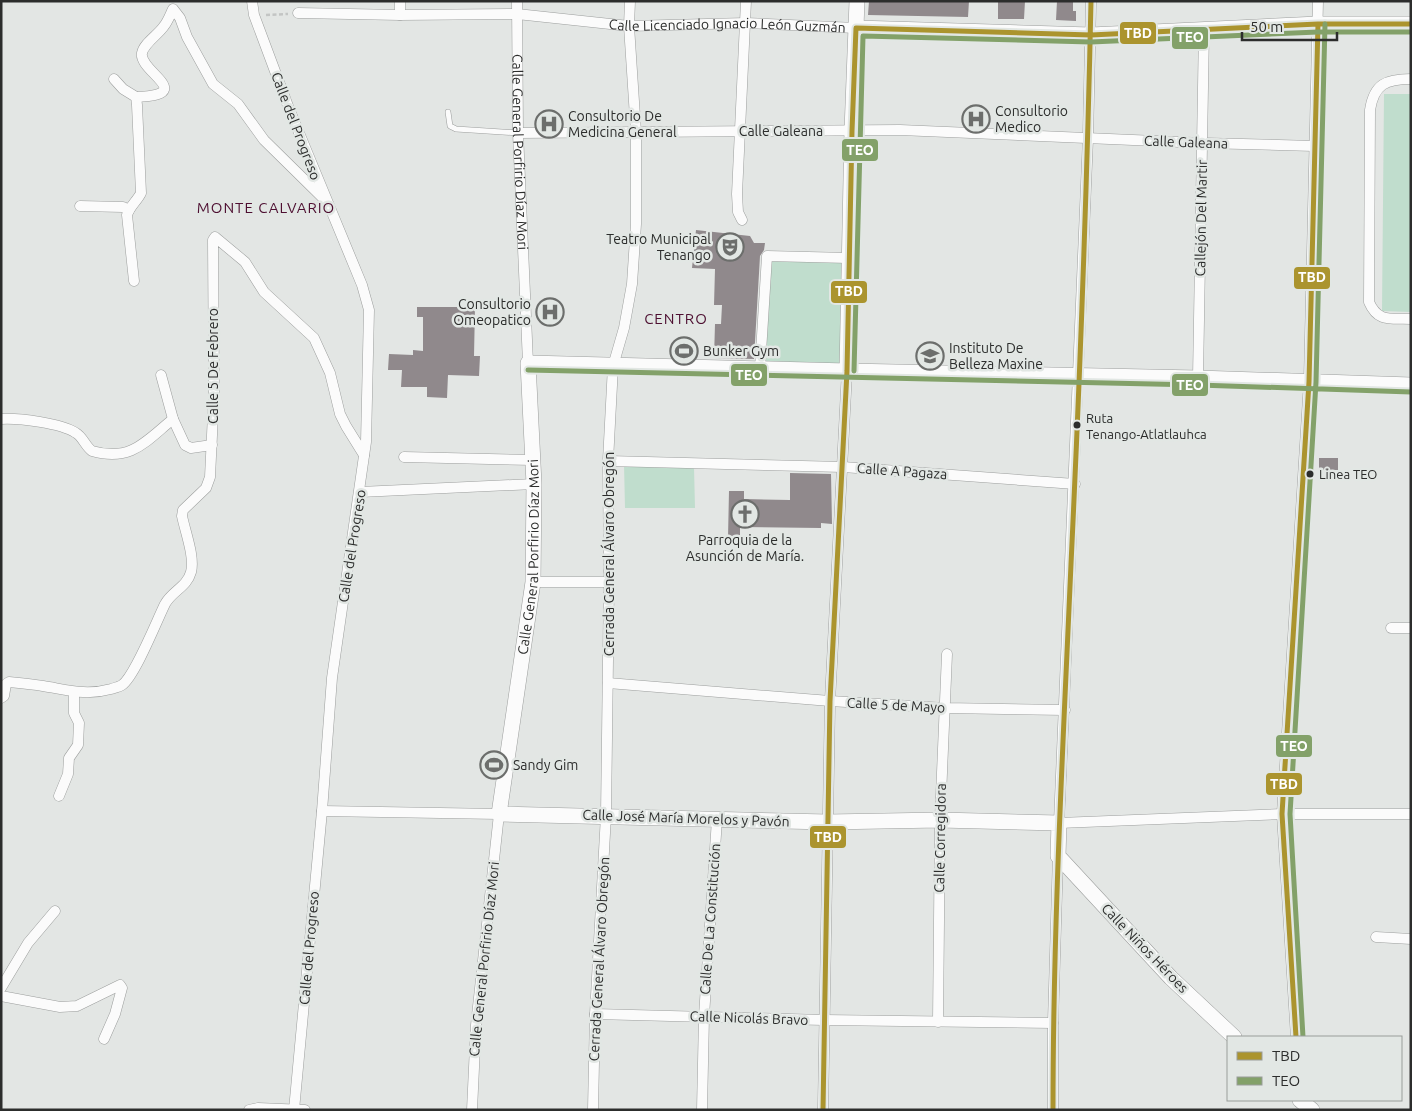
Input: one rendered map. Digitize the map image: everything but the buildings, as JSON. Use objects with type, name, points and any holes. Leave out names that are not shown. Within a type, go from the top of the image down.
[{"type":"street","name":"Calle del Progreso","points":[[252,1],[254,15],[288,106],[362,285],[369,310],[367,432],[360,492],[332,678],[297,1110]]},
{"type":"street","points":[[400,1],[400,15]]},
{"type":"street","name":"Calle General Porfirio Díaz Mori","points":[[472,1110],[476,1025],[499,814],[533,582],[534,484],[518,133],[518,1]]},
{"type":"street","name":"Cerrada General Álvaro Obregón","points":[[593,1110],[594,1014],[606,815],[609,582],[608,461],[614,366],[624,328],[632,284],[636,224],[636,132],[629,26],[630,1]]},
{"type":"street","points":[[742,220],[738,212],[737,194],[746,1]]},
{"type":"street","points":[[823,1110],[830,701],[847,372],[857,1]]},
{"type":"street","points":[[1053,1110],[1052,1023],[1075,484],[1088,138],[1091,1]]},
{"type":"street","points":[[1296,1036],[1282,814],[1309,382],[1318,1]]},
{"type":"street","points":[[114,79],[123,89],[136,97],[155,96],[162,91],[164,87],[163,81],[146,66],[141,56],[143,50],[165,24],[173,9],[180,18],[187,37],[213,84],[238,104],[264,140],[326,200]]},
{"type":"street","name":"Calle Licenciado Ignacio León Guzmán","points":[[298,13],[400,15],[517,14],[629,26],[746,23],[1091,35],[1318,24],[1411,24]]},
{"type":"street","name":"Callejón Del Martir","points":[[1198,378],[1204,29]]},
{"type":"street","points":[[1411,79],[1392,79],[1376,89],[1372,97],[1370,110],[1369,292],[1369,302],[1376,315],[1381,318],[1411,319]]},
{"type":"street","points":[[134,281],[128,225],[129,210],[138,200],[141,193],[136,97]]},
{"type":"street","name":"Calle Galeana","points":[[518,133],[900,130],[1314,146]]},
{"type":"street","points":[[80,206],[124,206],[129,210]]},
{"type":"street","name":"Calle 5 De Febrero","points":[[74,692],[100,692],[122,686],[129,677],[170,595],[186,584],[191,571],[182,516],[186,507],[208,484],[212,465],[214,393],[213,240],[215,237],[245,262],[264,292],[314,338],[330,373],[340,414],[364,456]]},
{"type":"street","points":[[760,368],[767,256],[849,258]]},
{"type":"street","points":[[528,364],[760,368],[847,372],[1078,375],[1411,385]]},
{"type":"street","points":[[161,375],[173,419],[185,445],[191,448],[212,445]]},
{"type":"street","points":[[1,419],[30,420],[65,428],[80,436],[92,451],[122,455],[142,445],[173,419]]},
{"type":"street","points":[[404,457],[533,460]]},
{"type":"street","name":"Calle A Pagaza","points":[[608,461],[842,467],[1075,484]]},
{"type":"street","points":[[360,492],[534,484]]},
{"type":"street","points":[[533,582],[609,582]]},
{"type":"street","points":[[1391,628],[1411,628]]},
{"type":"street","name":"Calle Corregidora","points":[[938,1022],[940,820],[947,654]]},
{"type":"street","points":[[1,698],[4,696],[6,684],[9,682],[74,692],[74,713],[79,724],[78,745],[69,758],[68,774],[59,796]]},
{"type":"street","name":"Calle 5 de Mayo","points":[[608,683],[830,701],[945,708],[1065,710]]},
{"type":"street","name":"Calle José María Morelos y Pavón","points":[[322,812],[606,815],[828,822],[940,820],[1060,823],[1282,814],[1411,814]]},
{"type":"street","name":"Calle De La Constitución","points":[[702,1110],[704,1016],[717,819]]},
{"type":"street","name":"Calle Niños Héroes","points":[[1058,856],[1171,978],[1233,1036]]},
{"type":"street","points":[[1,988],[28,943],[55,911]]},
{"type":"street","points":[[1376,937],[1411,939]]},
{"type":"street","points":[[1,996],[69,1008],[120,985],[121,992],[115,1014],[104,1039]]},
{"type":"street","name":"Calle Nicolás Bravo","points":[[594,1014],[1052,1023]]},
{"type":"street","points":[[1301,1101],[1312,1110]]},
{"type":"street","points":[[249,1110],[297,1110]]},
{"type":"lane","points":[[448,112],[450,126],[456,129],[518,133]]},
{"type":"path","points":[[254,15],[298,13]]},
{"type":"green space","points":[[1384,94],[1411,94],[1411,312],[1382,311]]},
{"type":"green space","points":[[769,258],[845,261],[842,364],[766,362]]},
{"type":"green space","points":[[624,464],[694,467],[695,508],[625,508]]},
{"type":"transit line","name":"TBD","points":[[1053,1110],[1057,905],[1080,353],[1091,1]]},
{"type":"transit line","name":"TBD","points":[[1296,1036],[1282,814],[1309,382],[1318,24]]},
{"type":"transit line","name":"TBD","points":[[823,1110],[830,701],[847,371],[856,28],[1091,35],[1318,24],[1411,24]]},
{"type":"transit line","name":"TEO","points":[[1303,1036],[1290,814],[1316,382],[1325,24]]},
{"type":"transit line","name":"TEO","points":[[854,371],[863,36],[1091,42],[1318,32],[1411,32]]},
{"type":"transit line","name":"TEO","points":[[528,370],[1198,385],[1411,392]]},
{"type":"place","name":"Consultorio Medico","points":[[976,119]]},
{"type":"place","name":"Consultorio De Medicina General","points":[[549,124]]},
{"type":"place","name":"Teatro Municipal Tenango","points":[[730,247]]},
{"type":"place","name":"Consultorio Omeopatico","points":[[550,312]]},
{"type":"place","name":"Bunker Gym","points":[[684,351]]},
{"type":"place","name":"Instituto De Belleza Maxine","points":[[930,356]]},
{"type":"place","name":"Ruta Tenango-Atlatlauhca","points":[[1077,425]]},
{"type":"place","name":"Linea TEO","points":[[1310,474]]},
{"type":"place","name":"Parroquia de la Asunción de María.","points":[[745,514]]},
{"type":"place","name":"Sandy Gim","points":[[494,765]]},
{"type":"district","name":"MONTE CALVARIO","points":[[266,207]]},
{"type":"district","name":"CENTRO","points":[[676,318]]}]
